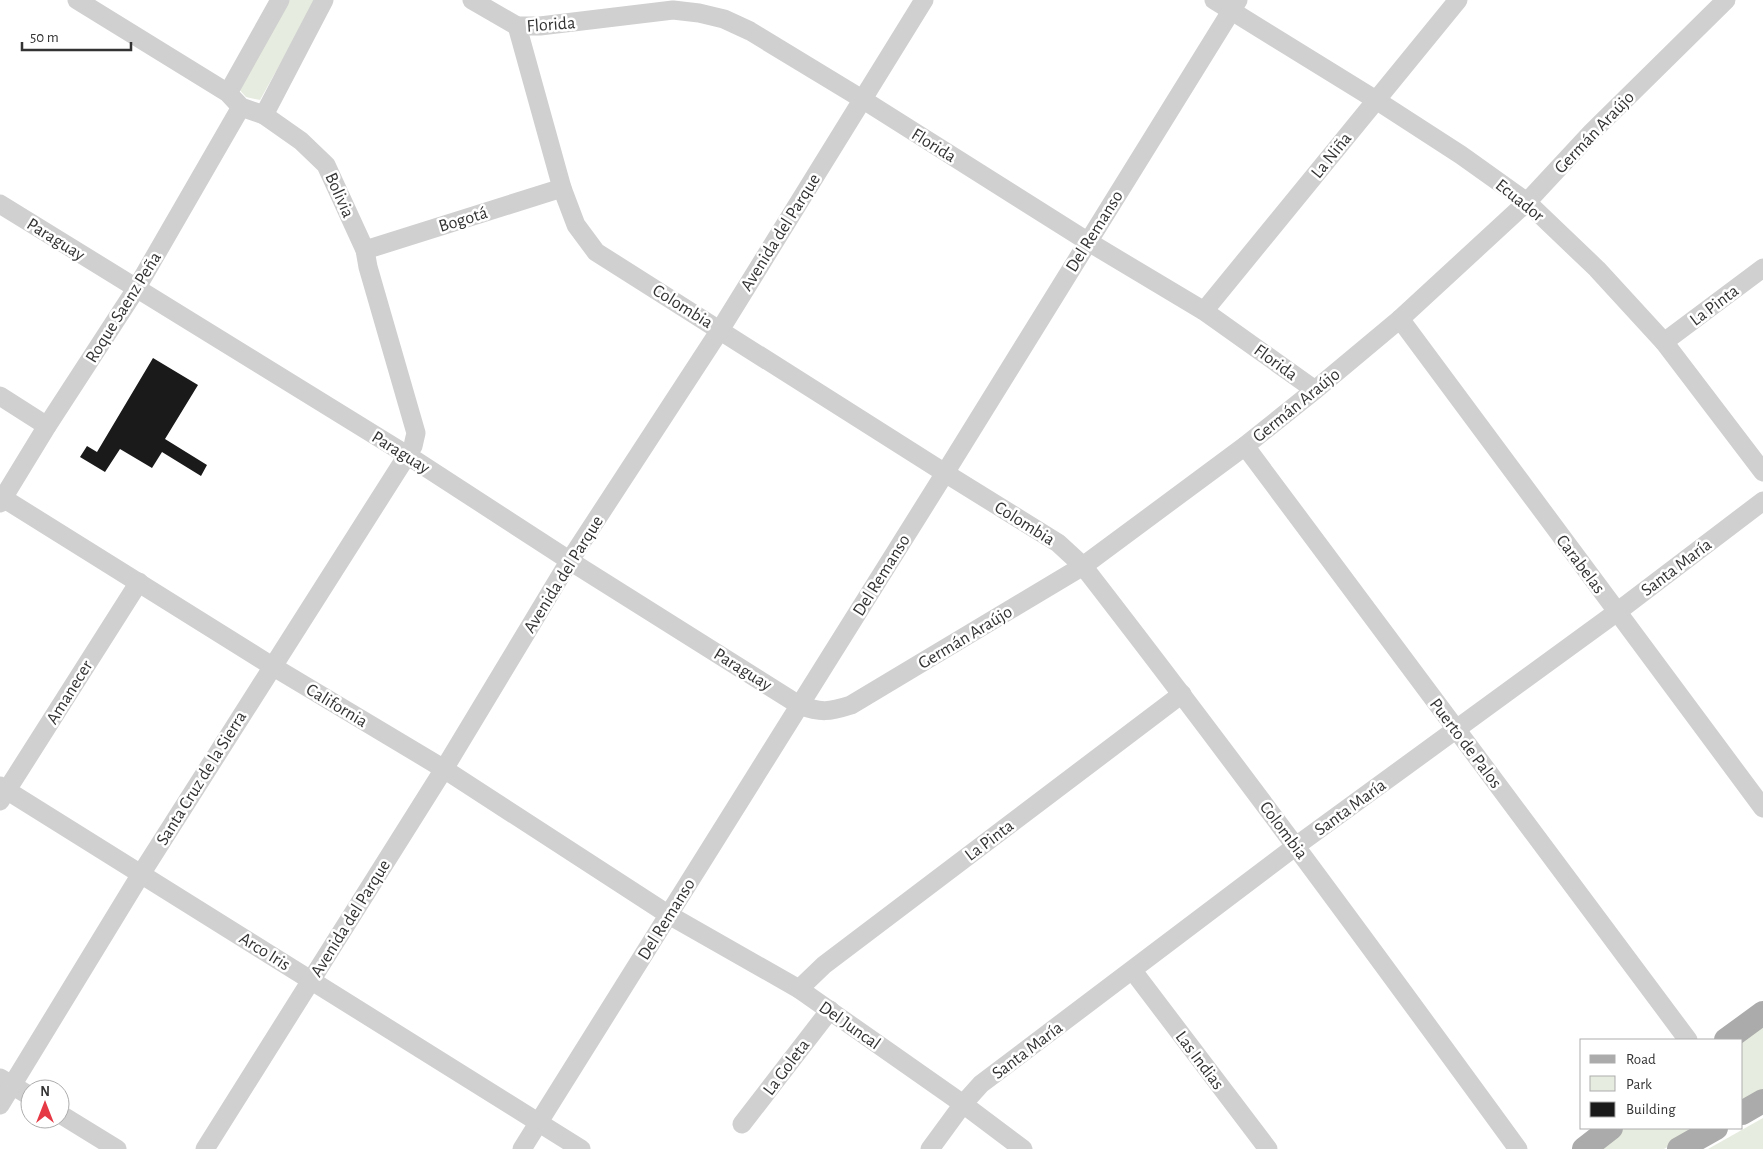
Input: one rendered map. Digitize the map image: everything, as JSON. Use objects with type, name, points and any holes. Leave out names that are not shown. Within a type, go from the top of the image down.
[{"type":"main road","points":[[1727,1039],[1763,1013]]},
{"type":"main road","points":[[1743,1112],[1763,1100]]},
{"type":"main road","points":[[1584,1149],[1610,1129]]},
{"type":"main road","points":[[1679,1149],[1714,1129]]},
{"type":"street","name":"Bolivia","points":[[77,0],[228,92],[241,107],[264,115],[301,142],[326,165],[365,250],[368,267],[416,433],[413,446],[407,455]]},
{"type":"street","points":[[228,92],[280,0]]},
{"type":"street","points":[[264,115],[324,0]]},
{"type":"street","points":[[472,0],[517,26]]},
{"type":"street","name":"Avenida del Parque","points":[[205,1149],[444,769],[570,560],[720,330],[924,0]]},
{"type":"street","name":"Ecuador","points":[[1214,0],[1234,5],[1461,155],[1527,202],[1597,269],[1664,342],[1763,472]]},
{"type":"street","name":"La Niña","points":[[1204,311],[1458,0]]},
{"type":"street","name":"Germán Araújo","points":[[799,704],[812,710],[824,712],[851,704],[1083,566],[1245,446],[1400,320],[1527,202],[1592,132],[1726,0]]},
{"type":"street","name":"Florida","points":[[517,26],[540,26],[631,8],[673,5],[724,19],[750,31],[862,99],[1087,241],[1204,311],[1315,390]]},
{"type":"street","name":"Del Remanso","points":[[522,1149],[945,473],[1234,5]]},
{"type":"street","name":"Colombia","points":[[517,26],[562,188],[576,225],[596,252],[1058,543],[1083,566],[1296,846],[1518,1149]]},
{"type":"street","name":"Roque Saenz Peña","points":[[2,500],[47,426],[136,289],[241,107]]},
{"type":"street","name":"Bogotá","points":[[365,250],[562,188]]},
{"type":"street","name":"Paraguay","points":[[0,204],[407,455],[799,704]]},
{"type":"street","name":"La Pinta","points":[[1664,342],[1763,268]]},
{"type":"street","name":"Carabelas","points":[[1400,320],[1763,808]]},
{"type":"street","points":[[0,396],[47,426]]},
{"type":"street","name":"Puerto de Palos","points":[[1245,446],[1687,1039]]},
{"type":"street","name":"Santa Cruz de la Sierra","points":[[0,1104],[6,1081],[141,874],[407,455]]},
{"type":"street","name":"California","points":[[2,500],[444,769],[669,915]]},
{"type":"street","name":"Santa María","points":[[930,1149],[963,1104],[981,1084],[1296,846],[1617,612],[1763,501]]},
{"type":"street","name":"Amanecer","points":[[2,793],[139,582]]},
{"type":"street","name":"La Pinta","points":[[799,989],[824,965],[1182,694]]},
{"type":"street","name":"Arco Iris","points":[[2,793],[141,874],[581,1149]]},
{"type":"street","name":"Del Juncal","points":[[669,915],[799,989],[963,1104],[1023,1149]]},
{"type":"street","name":"Las Indias","points":[[1133,971],[1268,1149]]},
{"type":"street","name":"La Goleta","points":[[742,1124],[830,1010]]},
{"type":"street","points":[[6,1081],[20,1090]]},
{"type":"street","points":[[70,1120],[117,1149]]},
{"type":"green space","points":[[286,0],[316,0],[260,100],[246,97],[237,87]]},
{"type":"green space","points":[[1763,1023],[1763,1091],[1743,1103],[1743,1039]]},
{"type":"green space","points":[[1763,1118],[1763,1149],[1708,1149]]},
{"type":"green space","points":[[1624,1129],[1699,1129],[1664,1149],[1597,1149]]},
{"type":"building","points":[[153,358],[198,385],[165,439],[207,465],[201,476],[162,452],[152,468],[120,449],[105,472],[80,457],[87,446],[97,452]]}]
